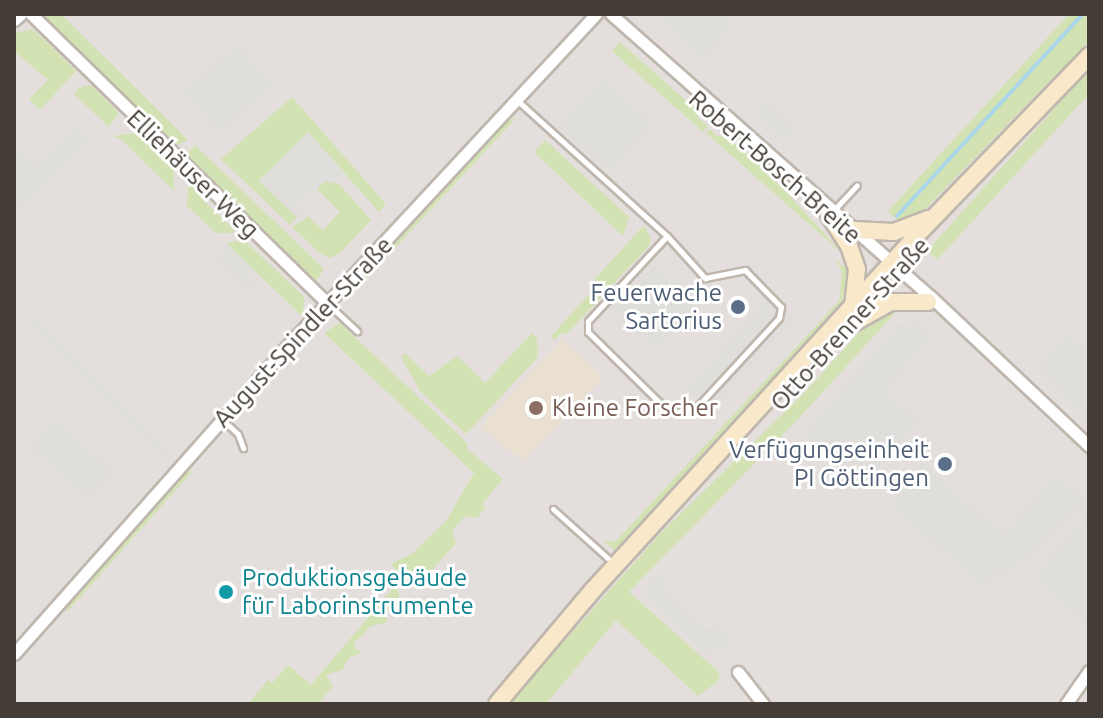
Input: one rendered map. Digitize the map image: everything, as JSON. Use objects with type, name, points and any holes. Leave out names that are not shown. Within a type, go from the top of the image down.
[{"type":"main road","name":"Otto-Brenner-Straße","points":[[580,608],[848,326],[936,214],[1084,61]]},
{"type":"main road","name":"Otto-Brenner-Straße","points":[[497,704],[615,565],[852,307],[895,268],[1084,61]]},
{"type":"main road","points":[[831,213],[849,246],[857,269],[852,307]]},
{"type":"main road","points":[[855,230],[894,232],[936,214]]},
{"type":"main road","points":[[848,326],[891,302],[928,302]]},
{"type":"street","points":[[14,20],[21,14]]},
{"type":"street","name":"Elliehäuser Weg","points":[[31,14],[328,304]]},
{"type":"street","name":"August-Spindler-Straße","points":[[14,654],[222,419],[596,14]]},
{"type":"street","name":"Robert-Bosch-Breite","points":[[604,14],[895,268],[928,302],[949,317]]},
{"type":"street","name":"Robert-Bosch-Breite","points":[[611,14],[831,213],[855,230],[1089,446]]},
{"type":"street","points":[[1066,704],[1089,671]]},
{"type":"street","points":[[738,672],[763,704]]},
{"type":"lane","points":[[517,100],[667,236],[705,278],[745,270],[781,310],[779,318],[696,408],[677,412],[660,403],[588,332],[588,321],[667,236]]},
{"type":"lane","points":[[831,213],[857,185]]},
{"type":"lane","name":"Elliehäuser Weg","points":[[328,304],[357,331]]},
{"type":"lane","points":[[222,419],[238,434],[243,448]]},
{"type":"lane","points":[[553,509],[615,565]]},
{"type":"shaded area","points":[[14,14],[1089,14],[1089,704],[14,704]]},
{"type":"shaded area","points":[[654,14],[723,14],[736,26],[702,61]]},
{"type":"shaded area","points":[[238,42],[275,86],[218,135],[181,91]]},
{"type":"shaded area","points":[[603,76],[655,123],[610,173],[558,126]]},
{"type":"shaded area","points":[[765,98],[799,130],[787,143],[751,113]]},
{"type":"shaded area","points":[[78,122],[91,140],[20,210],[14,204],[14,150],[18,146],[36,163]]},
{"type":"shaded area","points":[[308,132],[345,173],[339,184],[324,181],[299,207],[307,216],[302,222],[259,181]]},
{"type":"shaded area","points":[[228,245],[256,272],[250,278],[257,285],[250,292],[215,259]]},
{"type":"shaded area","points":[[656,263],[700,304],[656,352],[612,311]]},
{"type":"shaded area","points":[[767,299],[796,317],[706,420],[686,386]]},
{"type":"shaded area","points":[[35,316],[171,454],[164,461],[28,323]]},
{"type":"shaded area","points":[[915,320],[934,337],[886,391],[921,421],[864,487],[802,434],[899,322],[907,328]]},
{"type":"shaded area","points":[[1068,333],[1089,348],[1089,424],[1036,368]]},
{"type":"shaded area","name":"Kleine Forscher","points":[[562,339],[603,377],[523,461],[481,427]]},
{"type":"shaded area","points":[[53,419],[116,471],[89,501],[28,448]]},
{"type":"shaded area","points":[[924,463],[1003,532],[1056,472],[1087,499],[1089,628],[1031,577],[1084,517],[1077,510],[1007,579],[1000,572],[983,588],[887,505]]},
{"type":"shaded area","points":[[659,570],[671,582],[665,590],[708,630],[716,622],[735,639],[721,654],[717,650],[709,658],[639,592]]},
{"type":"green space","points":[[42,14],[61,14],[188,140],[176,145],[169,144]]},
{"type":"green space","points":[[1069,14],[1089,14],[1089,41],[922,212],[900,223],[888,211]]},
{"type":"green space","points":[[33,29],[76,71],[40,110],[29,99],[48,80],[14,51],[14,33]]},
{"type":"green space","points":[[620,42],[700,113],[697,117],[708,126],[703,132],[612,51]]},
{"type":"green space","points":[[1089,70],[1089,94],[937,260],[928,250]]},
{"type":"green space","points":[[91,85],[119,113],[109,127],[75,95],[78,88]]},
{"type":"green space","points":[[292,97],[386,204],[379,212],[308,132],[259,181],[297,217],[290,225],[221,159]]},
{"type":"green space","points":[[517,117],[357,289],[354,288],[508,121]]},
{"type":"green space","points":[[710,129],[718,137],[724,134],[773,178],[845,256],[706,133]]},
{"type":"green space","points":[[139,132],[174,166],[174,191],[114,136]]},
{"type":"green space","points":[[545,140],[629,217],[623,236],[534,152]]},
{"type":"green space","points":[[195,145],[324,269],[316,281],[217,189],[219,186],[200,167],[197,170],[189,152]]},
{"type":"green space","points":[[325,181],[339,184],[371,220],[340,253],[330,258],[321,254],[292,227],[307,216],[323,230],[340,212],[317,189]]},
{"type":"green space","points":[[194,184],[203,193],[200,197],[234,230],[233,233],[216,233],[187,206],[188,187]]},
{"type":"green space","points":[[644,225],[651,239],[649,246],[566,335],[562,332],[555,340],[551,336],[594,289],[594,280]]},
{"type":"green space","points":[[244,240],[304,297],[303,317],[226,243]]},
{"type":"green space","points":[[836,260],[847,269],[848,276],[841,306],[617,553],[603,540],[613,542],[618,539],[839,301],[842,272]]},
{"type":"green space","points":[[893,309],[895,313],[799,418],[629,592],[720,673],[718,681],[698,696],[616,620],[546,704],[508,704],[660,534],[806,391],[860,331]]},
{"type":"green space","points":[[340,323],[462,438],[468,445],[466,448],[503,479],[482,504],[485,508],[477,518],[465,516],[452,531],[456,543],[423,580],[411,582],[390,564],[412,554],[446,521],[474,473],[324,333]]},
{"type":"green space","points":[[532,333],[537,338],[538,357],[466,434],[420,391],[401,357],[405,353],[429,376],[457,356],[485,383]]},
{"type":"green space","points":[[187,467],[192,472],[67,612],[64,604],[102,562],[105,565]]},
{"type":"green space","points":[[395,586],[399,593],[399,607],[388,610],[386,623],[371,626],[355,642],[355,649],[362,652],[349,658],[342,670],[326,675],[333,686],[318,704],[248,704],[268,680],[272,683],[288,665],[311,685]]},
{"type":"waterway","points":[[897,216],[1083,14]]},
{"type":"place","name":"Feuerwache Sartorius","points":[[738,307]]},
{"type":"place","name":"Kleine Forscher","points":[[536,408]]},
{"type":"place","name":"Verfügungseinheit PI Göttingen","points":[[945,464]]},
{"type":"place","name":"Produktionsgebäude für Laborinstrumente","points":[[226,592]]}]
